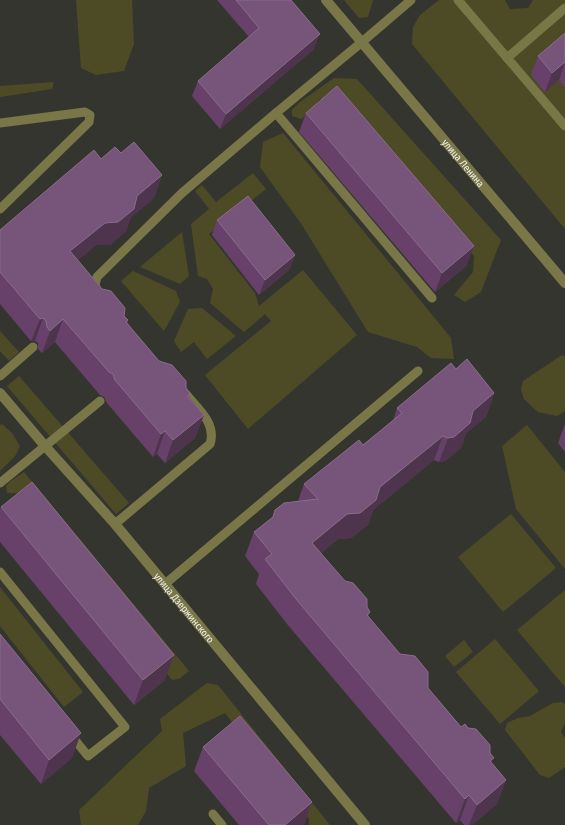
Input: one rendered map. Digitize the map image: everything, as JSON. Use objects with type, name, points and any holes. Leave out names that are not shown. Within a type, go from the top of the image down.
[{"type":"street","name":"улица Ленина","points":[[326,0],[565,283]]},
{"type":"street","name":"улица Дзержинского","points":[[0,393],[115,524],[364,825]]},
{"type":"lane","points":[[103,297],[98,292],[95,284],[97,277],[182,193],[411,0]]},
{"type":"lane","points":[[458,0],[565,126]]},
{"type":"lane","points":[[507,58],[565,8]]},
{"type":"lane","points":[[0,123],[85,112],[90,116],[89,122],[0,209]]},
{"type":"lane","points":[[276,114],[432,298]]},
{"type":"lane","points":[[0,376],[33,347]]},
{"type":"lane","points":[[165,584],[418,371]]},
{"type":"lane","points":[[115,524],[210,444],[212,430],[207,419],[181,389]]},
{"type":"lane","points":[[0,483],[100,401]]},
{"type":"lane","points":[[0,572],[125,727],[88,756],[64,726]]},
{"type":"lane","points":[[213,814],[222,825]]},
{"type":"shaded area","points":[[76,0],[132,0],[134,44],[124,71],[96,75],[81,68]]},
{"type":"shaded area","points":[[344,0],[373,0],[368,17],[359,18]]},
{"type":"shaded area","points":[[439,0],[505,0],[510,9],[528,8],[533,0],[565,0],[565,229],[412,44],[413,27],[420,15]]},
{"type":"shaded area","points":[[334,78],[357,79],[501,240],[481,292],[465,302],[454,295],[473,272],[474,256],[342,100],[320,99],[302,119],[292,116],[292,110],[300,102]]},
{"type":"shaded area","points":[[54,82],[52,89],[0,97],[0,86]]},
{"type":"shaded area","points":[[283,133],[451,338],[454,359],[431,358],[417,347],[368,332],[302,225],[260,167],[263,142]]},
{"type":"shaded area","points":[[253,173],[266,189],[209,234],[255,293],[259,306],[303,270],[357,335],[248,429],[205,375],[271,321],[265,314],[244,332],[210,303],[213,289],[207,279],[198,276],[191,224],[209,209],[195,191],[202,185],[216,202]]},
{"type":"shaded area","points":[[182,232],[189,276],[180,284],[140,267]]},
{"type":"shaded area","points":[[133,271],[176,291],[180,302],[164,331],[121,281]]},
{"type":"shaded area","points":[[202,308],[236,336],[207,359],[194,342],[181,352],[174,341],[188,309]]},
{"type":"shaded area","points":[[0,331],[19,352],[9,361],[0,351]]},
{"type":"shaded area","points":[[562,355],[565,356],[565,411],[557,416],[538,412],[524,399],[521,390],[523,381]]},
{"type":"shaded area","points":[[19,376],[129,503],[116,514],[7,386]]},
{"type":"shaded area","points":[[2,424],[12,433],[20,446],[15,456],[0,471],[0,425]]},
{"type":"shaded area","points":[[527,425],[565,472],[565,569],[516,509],[502,446]]},
{"type":"shaded area","points":[[24,472],[189,671],[179,679],[172,680],[27,493],[7,493],[6,486]]},
{"type":"shaded area","points":[[511,514],[556,568],[503,612],[458,557]]},
{"type":"shaded area","points":[[0,587],[83,692],[64,707],[0,626]]},
{"type":"shaded area","points":[[565,590],[565,687],[517,630]]},
{"type":"shaded area","points":[[495,639],[539,691],[500,724],[456,672]]},
{"type":"shaded area","points":[[464,640],[473,652],[454,667],[445,656]]},
{"type":"shaded area","points":[[207,683],[218,685],[330,825],[309,825],[309,819],[225,713],[183,733],[186,766],[149,788],[146,811],[138,825],[81,825],[79,810],[162,731],[160,719]]},
{"type":"shaded area","points":[[562,702],[565,704],[565,723],[561,732],[565,738],[565,767],[549,778],[540,775],[505,730],[507,723],[518,718],[530,716],[553,703]]},
{"type":"building","points":[[236,0],[291,0],[320,34],[226,114],[198,81],[259,28]]},
{"type":"building","points":[[565,33],[565,62],[552,73],[538,56]]},
{"type":"building","points":[[337,86],[474,246],[442,273],[306,113]]},
{"type":"building","points":[[134,142],[162,175],[137,196],[134,209],[118,222],[105,223],[70,251],[102,289],[111,291],[125,308],[124,316],[128,320],[126,322],[159,361],[172,365],[186,381],[186,388],[190,394],[187,396],[204,415],[173,440],[165,431],[161,434],[115,380],[113,374],[109,372],[63,319],[50,331],[47,327],[46,321],[43,318],[40,319],[0,272],[0,230],[94,150],[101,159],[115,147],[121,153]]},
{"type":"building","points":[[248,196],[295,255],[265,280],[217,220]]},
{"type":"building","points":[[467,359],[494,393],[473,411],[470,423],[454,437],[448,438],[443,436],[380,487],[376,500],[360,513],[347,514],[312,543],[345,581],[353,583],[367,599],[367,607],[370,612],[367,615],[400,654],[415,656],[428,672],[428,688],[461,727],[465,724],[468,728],[476,729],[490,745],[490,753],[494,758],[490,761],[506,780],[477,805],[469,795],[465,799],[296,599],[265,559],[272,554],[254,532],[273,517],[275,510],[284,503],[318,499],[304,484],[359,440],[363,445],[402,413],[397,408],[451,363],[456,369]]},
{"type":"building","points":[[32,482],[174,655],[143,680],[1,507]]},
{"type":"building","points":[[0,634],[81,733],[49,760],[0,699]]},
{"type":"building","points":[[240,716],[312,802],[285,825],[269,825],[203,747]]}]
